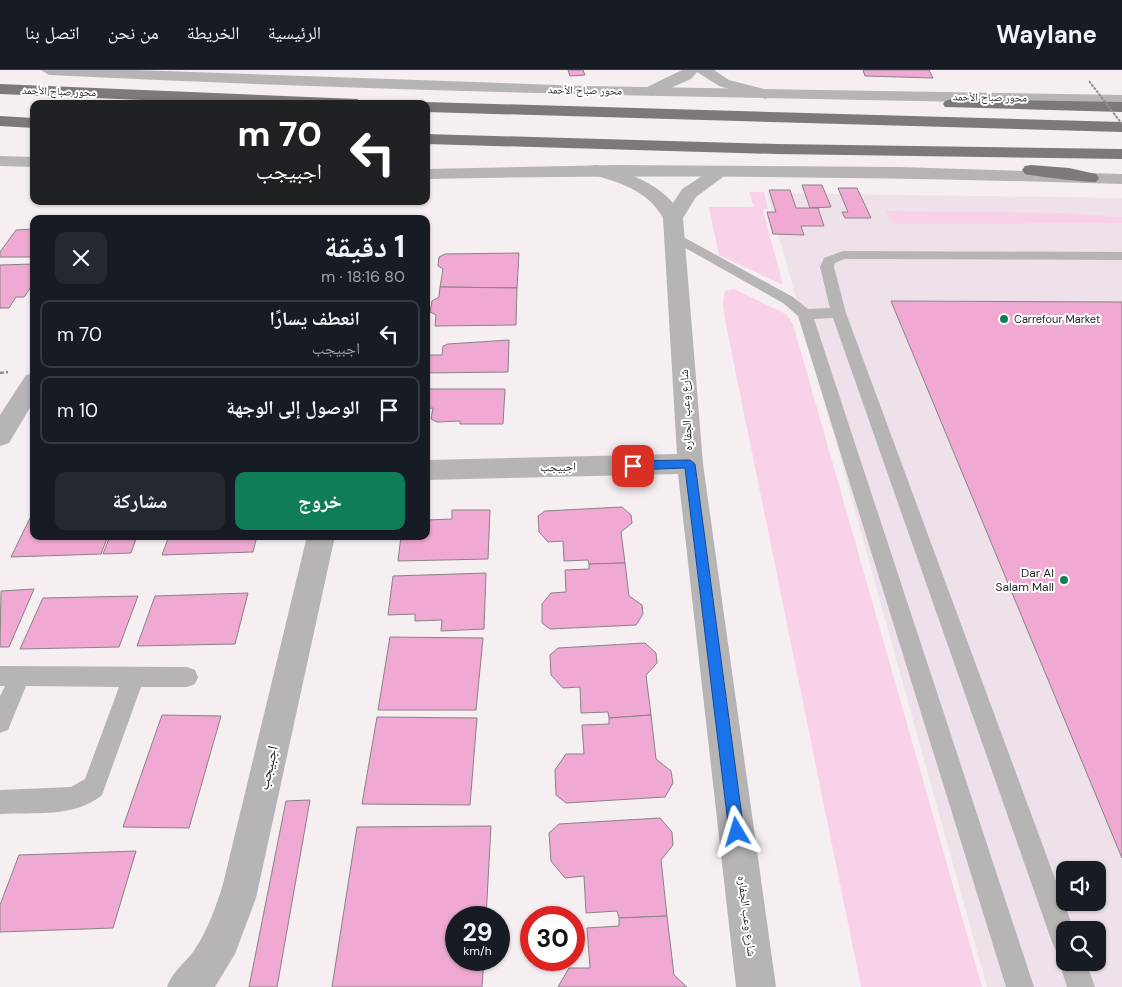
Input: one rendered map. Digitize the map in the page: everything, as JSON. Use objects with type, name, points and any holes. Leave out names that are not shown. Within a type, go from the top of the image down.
[{"type":"highway","name":"محور صباح الأحمد","points":[[0,89],[262,100]]},
{"type":"highway","points":[[825,117],[879,106],[921,104],[1023,104],[1122,107]]},
{"type":"highway","name":"محور صباح الأحمد","points":[[430,107],[825,117],[1122,128]]},
{"type":"highway","points":[[0,121],[30,122]]},
{"type":"highway","points":[[430,139],[516,143],[833,150],[1122,154]]},
{"type":"highway","points":[[833,150],[887,160],[1052,171],[1090,178]]},
{"type":"street","name":"محور صباح الأحمد","points":[[49,70],[172,77],[651,91],[1122,100]]},
{"type":"street","points":[[651,91],[686,76],[690,70]]},
{"type":"street","points":[[702,70],[724,83],[766,94]]},
{"type":"street","points":[[0,161],[30,162]]},
{"type":"street","points":[[430,174],[596,170],[899,172],[1122,179]]},
{"type":"street","points":[[596,170],[641,186],[668,207],[675,227]]},
{"type":"street","points":[[675,227],[680,204],[689,193],[722,171]]},
{"type":"street","name":"شارع وعب الجفاره","points":[[675,227],[690,464],[756,987]]},
{"type":"street","points":[[0,436],[30,387]]},
{"type":"street","name":"اجبيجب","points":[[430,470],[690,464]]},
{"type":"street","name":"اجبيجب","points":[[187,987],[193,982],[210,958],[230,924],[240,892],[319,540]]},
{"type":"lane","points":[[675,227],[788,300],[805,314],[1020,987]]},
{"type":"lane","points":[[1057,921],[839,313],[827,267],[829,261],[843,255],[1122,256]]},
{"type":"lane","points":[[805,314],[839,313]]},
{"type":"lane","points":[[0,722],[10,676],[186,678]]},
{"type":"lane","points":[[0,802],[71,799],[83,796],[94,787],[134,676]]},
{"type":"lane","points":[[1075,971],[1081,987]]},
{"type":"path","points":[[1089,81],[1122,124]]},
{"type":"shaded area","points":[[749,192],[764,192],[768,209],[763,210],[783,285],[719,255],[709,207],[754,207]]},
{"type":"shaded area","points":[[767,193],[1122,198],[1122,987],[987,987]]},
{"type":"shaded area","points":[[886,211],[1066,213],[1122,217],[1122,223],[893,224]]},
{"type":"shaded area","points":[[734,289],[786,314],[793,324],[982,987],[861,987],[725,320],[723,303],[725,291]]},
{"type":"building","points":[[568,70],[583,70],[585,75],[570,76]]},
{"type":"building","points":[[863,70],[929,70],[933,78],[865,76]]},
{"type":"building","points":[[802,185],[822,185],[831,207],[810,208]]},
{"type":"building","points":[[838,188],[857,188],[871,218],[845,218],[842,212],[848,212]]},
{"type":"building","points":[[769,190],[790,190],[796,208],[818,208],[824,226],[801,226],[804,235],[773,234],[767,212],[776,212]]},
{"type":"building","points":[[30,229],[30,257],[0,257],[0,252],[16,230]]},
{"type":"building","points":[[519,253],[517,288],[440,287],[443,269],[438,266],[439,257],[445,254]]},
{"type":"building","points":[[30,264],[30,289],[24,297],[16,297],[9,308],[0,308],[0,265]]},
{"type":"building","points":[[440,287],[517,288],[516,325],[435,326],[436,315],[430,312],[432,301],[439,297]]},
{"type":"building","name":"Dar Al Salam Mall","points":[[891,301],[1122,302],[1122,858]]},
{"type":"building","points":[[509,340],[508,372],[430,373],[430,355],[442,355],[443,346],[448,344]]},
{"type":"building","points":[[430,389],[505,389],[503,424],[460,424],[460,421],[437,422],[431,419],[433,408],[430,408]]},
{"type":"building","points":[[622,507],[631,515],[632,523],[621,532],[625,563],[589,564],[588,560],[564,561],[563,541],[548,542],[539,532],[538,516],[545,511]]},
{"type":"building","points":[[452,510],[490,510],[488,559],[398,561],[401,540],[430,540],[430,520],[452,519]]},
{"type":"building","points":[[30,518],[30,540],[106,540],[101,554],[11,557]]},
{"type":"building","points":[[108,540],[136,540],[131,553],[103,554]]},
{"type":"building","points":[[168,540],[256,540],[253,552],[162,555]]},
{"type":"building","points":[[625,563],[629,596],[642,605],[643,614],[636,625],[550,629],[542,623],[542,604],[551,593],[566,592],[565,570],[589,569],[589,564]]},
{"type":"building","points":[[486,573],[484,629],[441,631],[442,620],[415,621],[415,614],[388,615],[393,576]]},
{"type":"building","points":[[34,589],[9,647],[0,647],[1,591]]},
{"type":"building","points":[[248,593],[235,644],[137,646],[155,596]]},
{"type":"building","points":[[138,596],[119,647],[20,649],[43,598]]},
{"type":"building","points":[[390,637],[483,638],[476,710],[378,710]]},
{"type":"building","points":[[645,643],[656,653],[657,663],[646,675],[651,715],[609,718],[608,712],[581,713],[580,687],[563,688],[551,675],[550,655],[558,648]]},
{"type":"building","points":[[162,715],[221,716],[189,828],[123,827]]},
{"type":"building","points":[[651,715],[656,759],[671,771],[673,783],[665,797],[566,803],[556,795],[555,770],[566,754],[584,754],[582,725],[609,724],[609,718]]},
{"type":"building","points":[[377,717],[477,718],[470,805],[362,804]]},
{"type":"building","points":[[310,800],[277,987],[249,987],[286,801]]},
{"type":"building","points":[[660,818],[672,832],[673,845],[661,860],[667,916],[619,918],[617,911],[586,913],[584,876],[565,878],[551,861],[549,833],[559,824]]},
{"type":"building","points":[[491,826],[487,906],[445,906],[445,971],[483,971],[482,987],[332,987],[357,827]]},
{"type":"building","points":[[136,851],[113,928],[0,932],[0,905],[19,855]]},
{"type":"building","points":[[667,916],[674,975],[687,987],[558,987],[567,971],[585,971],[585,968],[590,968],[587,928],[619,926],[619,918]]},
{"type":"place","name":"Carrefour Market","points":[[1004,319]]},
{"type":"place","name":"Dar Al Salam Mall","points":[[1064,580]]},
{"type":"route","points":[[633,466],[690,464],[737,832]]}]
